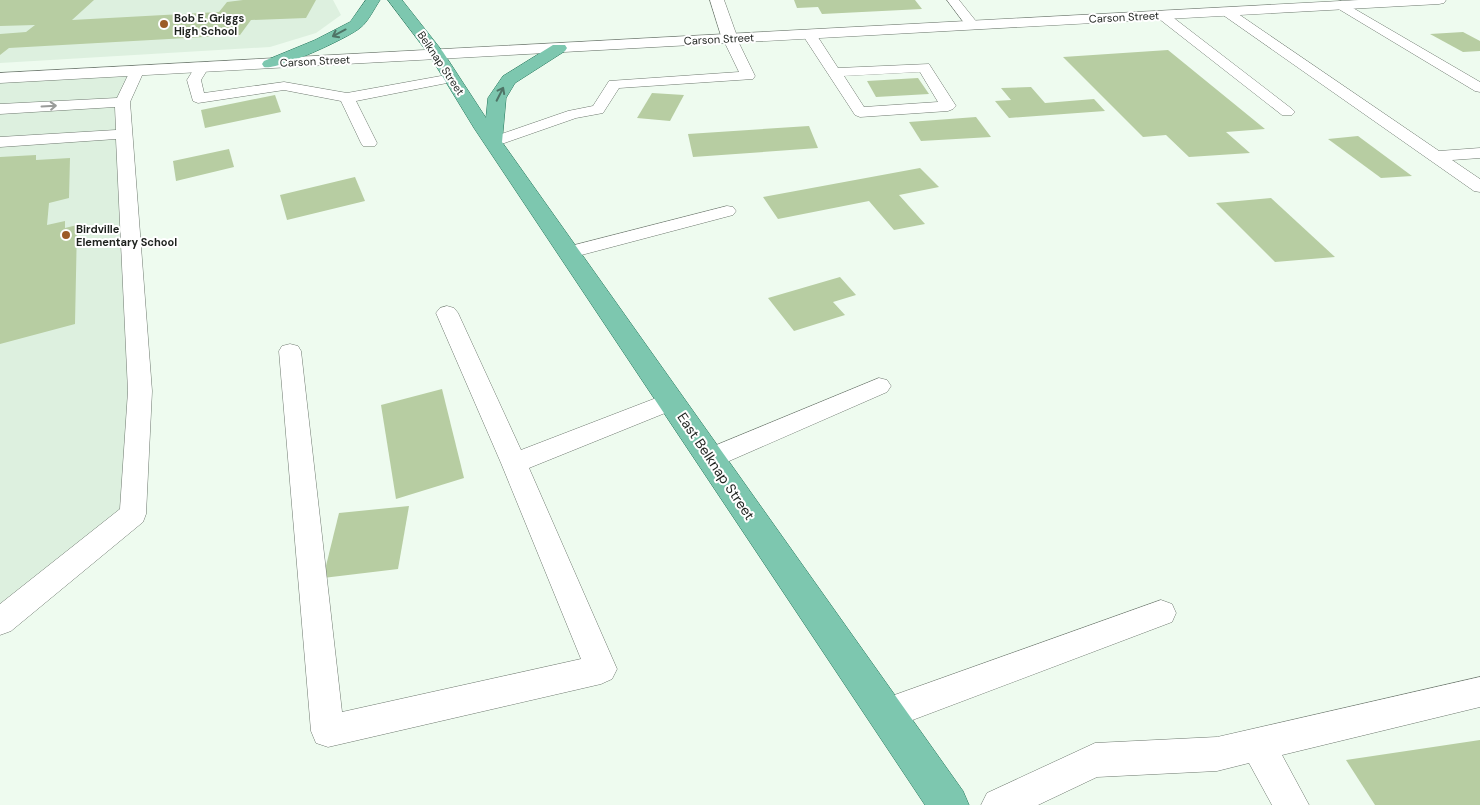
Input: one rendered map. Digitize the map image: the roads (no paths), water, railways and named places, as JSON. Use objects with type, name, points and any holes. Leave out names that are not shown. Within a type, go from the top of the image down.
[{"type":"main road","points":[[270,64],[321,43],[355,25],[373,0]]},
{"type":"main road","name":"Belknap Street","points":[[395,0],[437,55],[488,135]]},
{"type":"main road","points":[[488,135],[497,98],[509,80],[558,48]]},
{"type":"main road","name":"East Belknap Street","points":[[488,135],[948,805]]},
{"type":"street","points":[[717,0],[730,39]]},
{"type":"street","name":"Carson Street","points":[[0,78],[1439,0]]},
{"type":"lane","points":[[953,0],[973,25]]},
{"type":"lane","points":[[1341,5],[1480,88]]},
{"type":"lane","points":[[1227,12],[1480,187]]},
{"type":"lane","points":[[1162,15],[1287,112]]},
{"type":"lane","points":[[809,34],[860,112],[948,106],[924,68],[835,72]]},
{"type":"lane","points":[[488,135],[573,114],[598,110],[614,84],[748,76],[730,39]]},
{"type":"lane","points":[[202,67],[194,80],[198,98],[284,86],[347,98],[452,78]]},
{"type":"lane","points":[[0,622],[133,514],[140,391],[122,102],[136,71]]},
{"type":"lane","points":[[347,98],[369,142]]},
{"type":"lane","points":[[0,109],[122,102]]},
{"type":"lane","points":[[0,142],[125,134]]},
{"type":"lane","points":[[1435,156],[1480,153]]},
{"type":"lane","points":[[570,252],[727,211]]},
{"type":"lane","points":[[290,350],[328,731],[600,669],[514,463],[447,313]]},
{"type":"lane","points":[[711,458],[879,386]]},
{"type":"lane","points":[[514,463],[672,401]]},
{"type":"lane","points":[[886,714],[1161,613]]},
{"type":"lane","points":[[999,805],[1095,760],[1217,754],[1480,692]]},
{"type":"lane","points":[[1258,745],[1291,805]]},
{"type":"place","name":"Bob E. Griggs High School","points":[[164,24]]},
{"type":"place","name":"Birdville Elementary School","points":[[66,235]]}]
